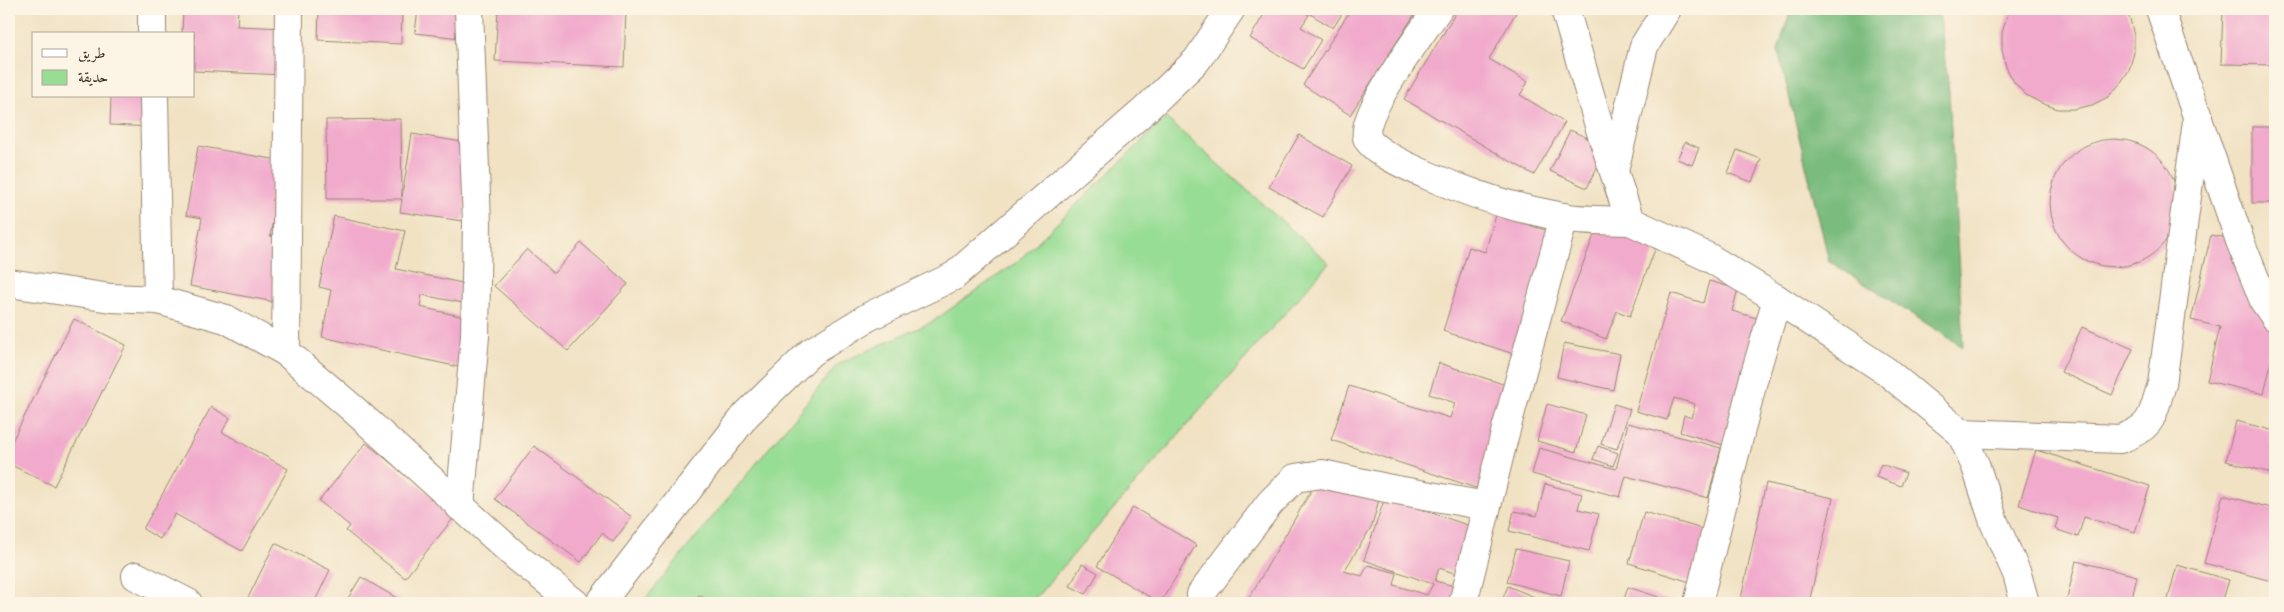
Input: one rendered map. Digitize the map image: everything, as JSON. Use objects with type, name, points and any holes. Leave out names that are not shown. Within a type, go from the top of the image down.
[{"type":"street","points":[[152,9],[152,32]]},
{"type":"street","points":[[286,352],[289,9]]},
{"type":"street","points":[[460,507],[474,336],[477,223],[469,9]]},
{"type":"street","points":[[600,603],[746,415],[811,352],[870,316],[954,276],[1145,110],[1197,60],[1231,9]]},
{"type":"street","points":[[1438,9],[1388,83],[1369,119],[1367,137],[1372,145],[1389,158],[1464,190],[1510,205],[1564,217],[1630,221],[1708,257],[1777,299],[1886,371],[1961,434],[1976,467],[1994,522],[2017,574],[2025,603]]},
{"type":"street","points":[[1565,9],[1630,221]]},
{"type":"street","points":[[1614,172],[1644,46],[1668,9]]},
{"type":"street","points":[[2160,9],[2198,114],[2240,241],[2264,301],[2275,317]]},
{"type":"street","points":[[154,98],[158,300]]},
{"type":"street","points":[[1961,434],[2120,439],[2140,431],[2150,420],[2162,384],[2198,114]]},
{"type":"street","points":[[1462,603],[1486,506],[1564,217]]},
{"type":"street","points":[[9,283],[111,298],[158,300],[226,319],[286,352],[352,408],[518,558],[575,603]]},
{"type":"street","points":[[1698,603],[1754,377],[1777,299]]},
{"type":"street","points":[[1202,594],[1270,503],[1295,478],[1322,474],[1486,506]]},
{"type":"street","points":[[136,576],[188,603]]},
{"type":"green space","points":[[1791,9],[1939,9],[1949,92],[1963,347],[1829,261],[1778,50]]},
{"type":"green space","points":[[1166,118],[1329,263],[1031,603],[642,603],[838,364],[932,322],[1017,262]]},
{"type":"building","points":[[183,9],[238,9],[237,26],[286,28],[284,75],[195,71],[195,32],[182,32]]},
{"type":"building","points":[[319,9],[402,9],[401,44],[318,40]]},
{"type":"building","points":[[418,9],[462,9],[460,38],[415,33]]},
{"type":"building","points":[[498,9],[626,9],[624,67],[495,61]]},
{"type":"building","points":[[1267,9],[1299,9],[1309,15],[1301,27],[1321,40],[1303,69],[1250,38]]},
{"type":"building","points":[[1302,9],[1345,9],[1333,28]]},
{"type":"building","points":[[1351,9],[1418,9],[1350,115],[1303,85]]},
{"type":"building","points":[[1458,9],[1518,9],[1489,59],[1528,82],[1520,95],[1565,122],[1534,175],[1404,99]]},
{"type":"building","points":[[2011,9],[2124,9],[2130,19],[2134,36],[2134,53],[2129,70],[2108,97],[2092,105],[2075,109],[2058,109],[2041,103],[2026,95],[2014,82],[2006,67],[2002,50],[2002,33]]},
{"type":"building","points":[[2223,9],[2275,9],[2275,65],[2221,64]]},
{"type":"building","points":[[111,98],[153,98],[152,127],[110,125]]},
{"type":"building","points":[[401,119],[402,197],[412,134],[475,144],[463,221],[400,212],[402,199],[327,199],[326,120]]},
{"type":"building","points":[[2252,127],[2275,127],[2275,203],[2252,203]]},
{"type":"building","points":[[1570,130],[1607,147],[1587,188],[1550,171]]},
{"type":"building","points":[[1299,135],[1352,166],[1323,217],[1269,187]]},
{"type":"building","points":[[2114,139],[2138,144],[2159,158],[2173,179],[2178,203],[2173,227],[2159,248],[2138,262],[2114,267],[2090,262],[2069,248],[2055,227],[2050,203],[2055,179],[2069,158],[2090,144]]},
{"type":"building","points":[[1685,142],[1699,148],[1692,165],[1677,159]]},
{"type":"building","points":[[198,146],[284,161],[270,236],[297,241],[285,304],[190,286],[202,218],[186,215]]},
{"type":"building","points":[[1737,150],[1761,159],[1752,182],[1728,173]]},
{"type":"building","points":[[1496,215],[1558,234],[1520,356],[1443,331],[1469,247],[1485,252]]},
{"type":"building","points":[[334,216],[405,231],[396,269],[467,284],[463,303],[422,295],[420,307],[469,318],[459,367],[322,337],[331,290],[319,287]]},
{"type":"building","points":[[1599,222],[1657,244],[1630,316],[1617,311],[1606,339],[1561,321]]},
{"type":"building","points":[[2211,235],[2246,242],[2238,274],[2275,282],[2275,345],[2264,394],[2207,381],[2220,327],[2191,320]]},
{"type":"building","points":[[581,243],[628,284],[568,351],[494,286],[527,249],[554,273]]},
{"type":"building","points":[[1709,281],[1738,289],[1732,311],[1760,319],[1723,445],[1680,432],[1684,415],[1691,418],[1695,404],[1674,398],[1667,420],[1636,411],[1671,293],[1703,303]]},
{"type":"building","points":[[74,319],[126,345],[54,486],[9,464],[9,447]]},
{"type":"building","points":[[2082,327],[2133,349],[2112,395],[2061,372]]},
{"type":"building","points":[[1564,343],[1620,354],[1613,390],[1557,377]]},
{"type":"building","points":[[1439,363],[1515,388],[1482,490],[1331,440],[1349,386],[1450,418],[1455,403],[1429,394]]},
{"type":"building","points":[[1547,404],[1586,415],[1576,452],[1537,441]]},
{"type":"building","points":[[1614,404],[1630,409],[1617,449],[1601,444]]},
{"type":"building","points":[[211,407],[230,418],[222,432],[288,469],[242,551],[175,514],[160,539],[143,529]]},
{"type":"building","points":[[2236,421],[2275,431],[2275,474],[2226,461]]},
{"type":"building","points":[[1628,423],[1721,448],[1708,498],[1626,476],[1620,497],[1532,474],[1539,448],[1616,469]]},
{"type":"building","points":[[366,443],[456,515],[405,578],[346,531],[350,526],[319,501]]},
{"type":"building","points":[[534,446],[632,517],[613,542],[602,533],[581,562],[495,499]]},
{"type":"building","points":[[1598,446],[1618,453],[1613,466],[1593,459]]},
{"type":"building","points":[[2036,450],[2150,486],[2135,532],[2084,517],[2078,537],[2055,529],[2058,518],[2019,505]]},
{"type":"building","points":[[1881,464],[1906,473],[1901,486],[1876,477]]},
{"type":"building","points":[[1319,477],[1380,496],[1372,526],[1344,571],[1362,576],[1368,565],[1397,573],[1394,585],[1427,595],[1433,584],[1364,560],[1385,497],[1479,529],[1463,576],[1439,568],[1435,581],[1462,588],[1458,603],[1246,603]]},
{"type":"building","points":[[1766,483],[1833,498],[1809,603],[1740,603]]},
{"type":"building","points":[[1545,484],[1582,494],[1578,509],[1599,514],[1589,551],[1509,531],[1514,511],[1537,516]]},
{"type":"building","points":[[2223,495],[2275,509],[2275,582],[2204,563]]},
{"type":"building","points":[[1133,507],[1196,545],[1160,603],[1097,566]]},
{"type":"building","points":[[1644,512],[1706,530],[1690,582],[1629,563]]},
{"type":"building","points":[[275,543],[330,570],[314,603],[246,602]]},
{"type":"building","points":[[1516,549],[1569,561],[1561,596],[1507,582]]},
{"type":"building","points":[[2076,561],[2137,576],[2131,603],[2066,603]]},
{"type":"building","points":[[1082,564],[1098,573],[1086,594],[1070,586]]},
{"type":"building","points":[[2177,565],[2229,580],[2222,603],[2167,603]]},
{"type":"building","points":[[361,577],[405,603],[345,603]]},
{"type":"building","points":[[1508,586],[1549,603],[1501,603]]},
{"type":"building","points":[[1628,587],[1677,603],[1623,603]]},
{"type":"building","points":[[699,595],[712,603],[694,603]]}]
